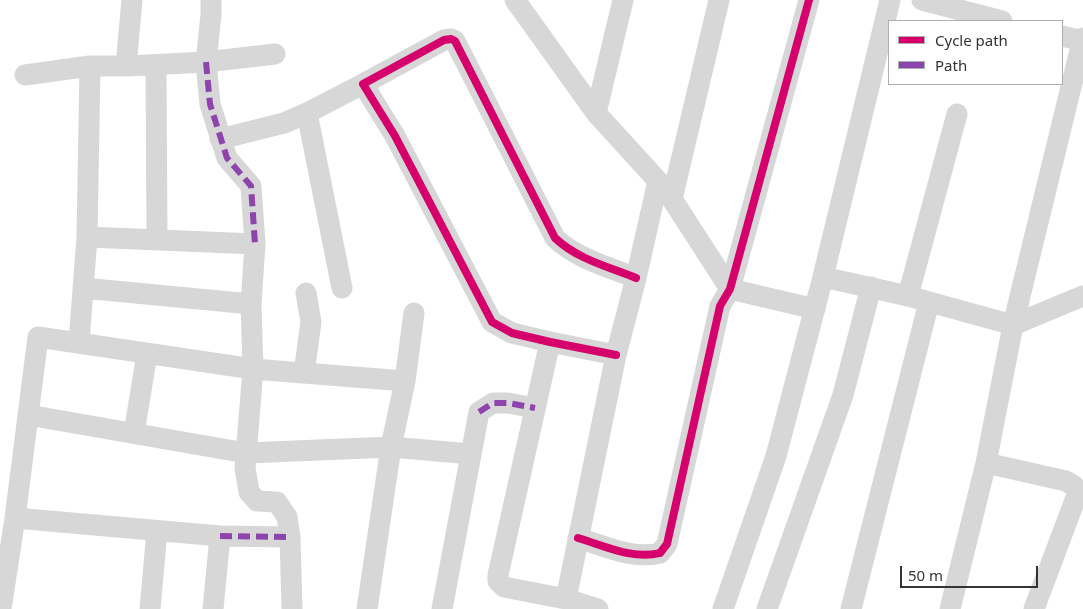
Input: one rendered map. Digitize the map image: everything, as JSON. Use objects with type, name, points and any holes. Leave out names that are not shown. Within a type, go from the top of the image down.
[{"type":"street","points":[[126,66],[132,0]]},
{"type":"street","points":[[211,0],[206,62],[210,104],[227,158],[251,186],[255,244],[251,304],[253,368],[246,453],[249,492],[256,501],[277,502],[286,517],[290,537],[292,609]]},
{"type":"street","points":[[596,113],[622,0]]},
{"type":"street","points":[[672,198],[719,0]]},
{"type":"street","points":[[578,538],[636,556],[660,553],[667,544],[720,306],[730,288],[809,0]]},
{"type":"street","points":[[723,609],[776,456],[823,277],[890,0]]},
{"type":"street","points":[[922,0],[972,7],[1000,20]]},
{"type":"street","points":[[523,5],[596,113],[672,198],[730,288],[815,308]]},
{"type":"street","points":[[950,609],[986,463],[1013,325],[1083,40],[1063,36]]},
{"type":"street","points":[[220,139],[284,123],[363,84],[444,40],[451,39],[455,41],[555,238],[575,254],[636,278]]},
{"type":"street","points":[[25,75],[90,66],[206,62],[275,54]]},
{"type":"street","points":[[156,64],[157,240]]},
{"type":"street","points":[[79,342],[87,237],[90,66]]},
{"type":"street","points":[[363,84],[395,136],[492,322],[512,333],[616,355]]},
{"type":"street","points":[[307,113],[342,288]]},
{"type":"street","points":[[908,296],[957,114]]},
{"type":"street","points":[[566,599],[616,355],[658,181]]},
{"type":"street","points":[[87,237],[255,244]]},
{"type":"street","points":[[823,277],[908,296],[1013,325],[1083,296]]},
{"type":"street","points":[[766,609],[843,395],[871,287]]},
{"type":"street","points":[[83,288],[251,304]]},
{"type":"street","points":[[304,373],[311,322],[306,293]]},
{"type":"street","points":[[851,609],[929,302]]},
{"type":"street","points":[[367,609],[392,447],[405,381],[414,313]]},
{"type":"street","points":[[1,609],[15,518],[38,337],[253,368],[405,381]]},
{"type":"street","points":[[550,342],[498,581],[504,587],[566,599],[598,609]]},
{"type":"street","points":[[134,433],[147,354]]},
{"type":"street","points":[[442,609],[479,412],[493,403],[508,403],[535,408]]},
{"type":"street","points":[[28,415],[246,453],[392,447],[472,454]]},
{"type":"street","points":[[986,463],[1066,481],[1074,486],[1078,492],[1034,609]]},
{"type":"street","points":[[15,518],[220,536],[290,537]]},
{"type":"street","points":[[150,609],[157,531]]},
{"type":"street","points":[[214,609],[220,536]]},
{"type":"marked path","points":[[206,62],[210,104],[227,158],[251,186],[255,244]]},
{"type":"marked path","points":[[479,412],[493,403],[508,403],[535,408]]},
{"type":"marked path","points":[[220,536],[290,537]]},
{"type":"cycle path","points":[[578,538],[619,551],[640,555],[660,553],[667,544],[720,306],[730,289],[809,0]]},
{"type":"cycle path","points":[[616,355],[512,333],[492,322],[395,136],[363,84],[444,40],[451,39],[455,41],[555,238],[583,257],[636,278]]}]
